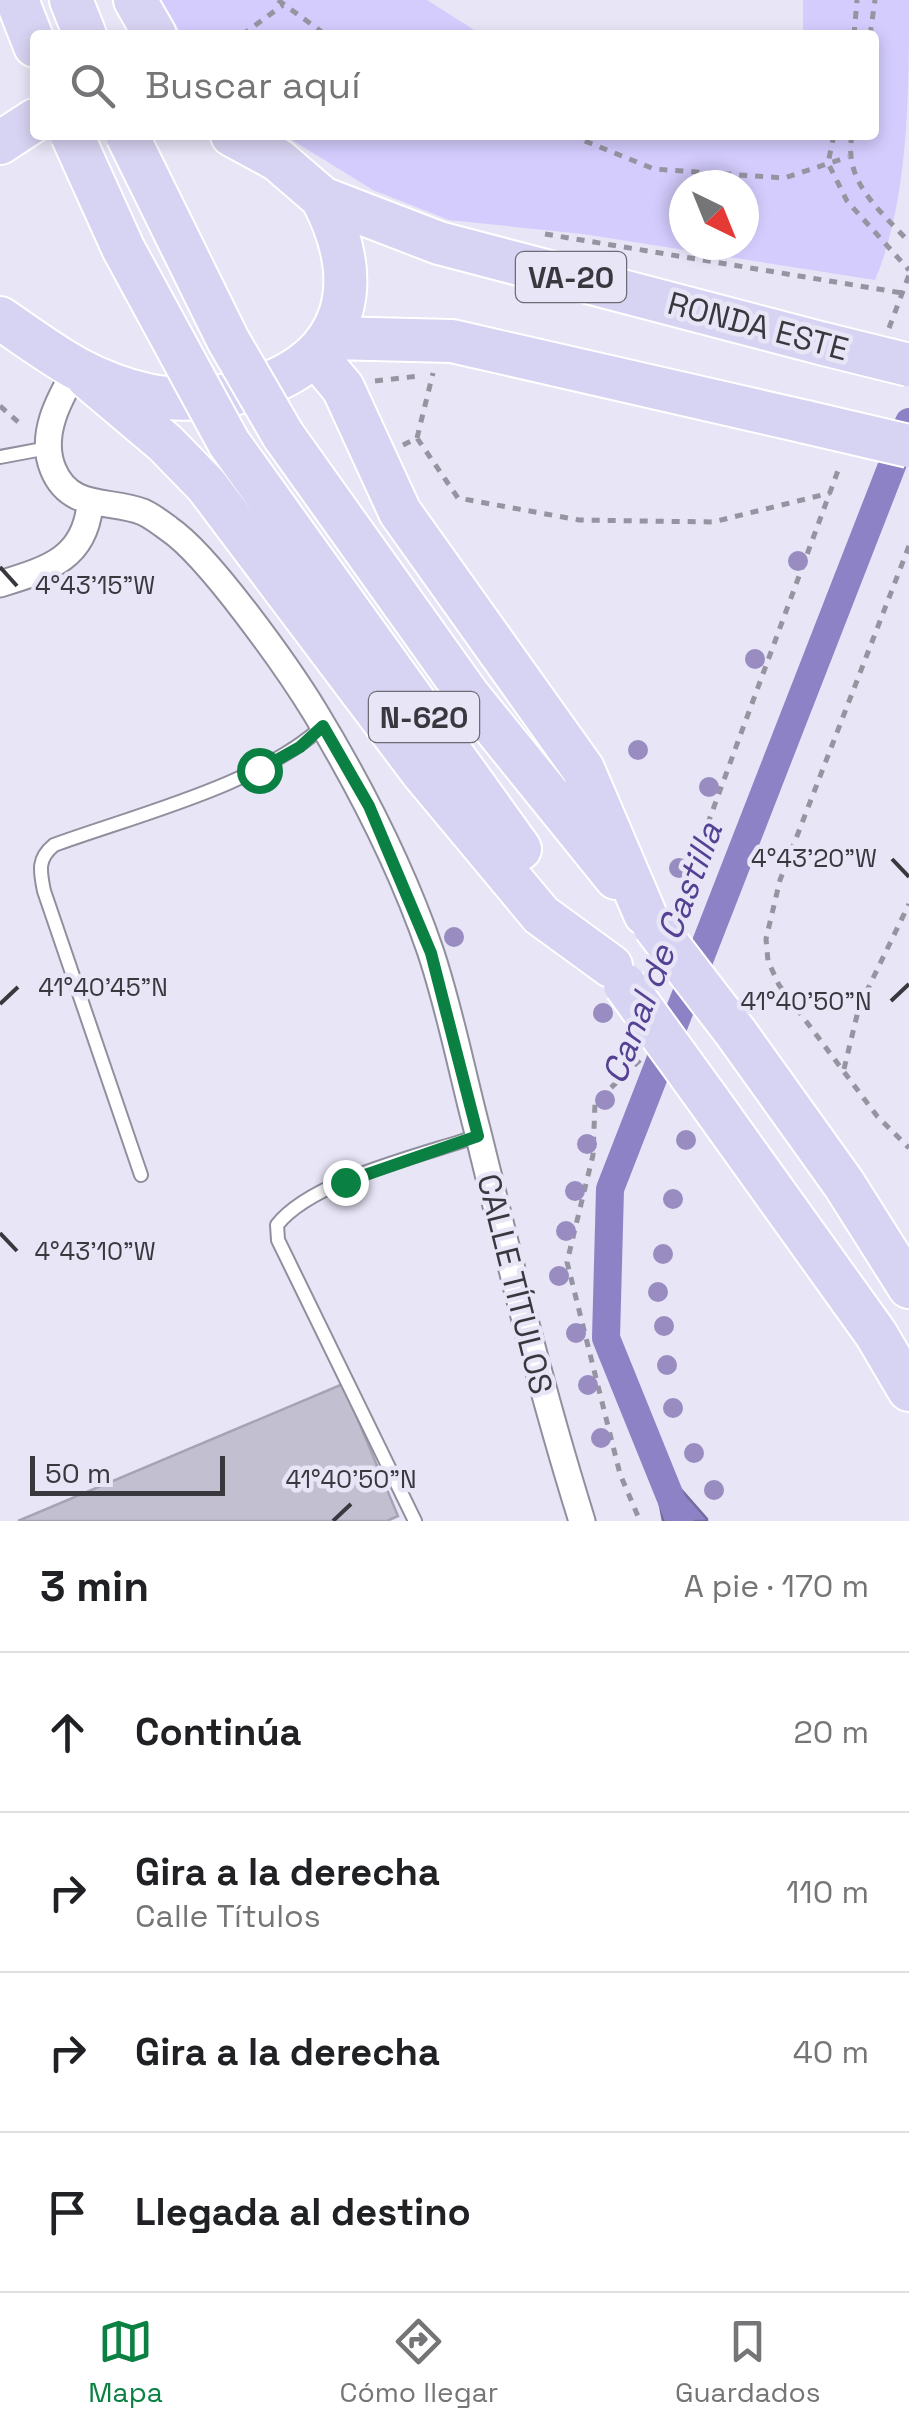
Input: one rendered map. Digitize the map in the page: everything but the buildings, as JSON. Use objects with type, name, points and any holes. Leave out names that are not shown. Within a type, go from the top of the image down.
[{"type":"highway","points":[[17,0],[30,34]]},
{"type":"highway","points":[[135,0],[152,30]]},
{"type":"highway","name":"N-620","points":[[74,140],[123,248],[229,443],[512,838],[756,1164],[876,1334],[909,1390]]},
{"type":"highway","name":"N-620","points":[[129,140],[228,340],[283,435],[468,696],[661,922],[844,1184],[909,1287]]},
{"type":"highway","name":"RONDA ESTE","points":[[244,140],[278,160],[322,198],[439,243],[824,344],[896,355]]},
{"type":"highway","name":"RONDA ESTE","points":[[322,198],[342,236],[347,275],[343,306],[324,348]]},
{"type":"highway","points":[[0,318],[82,374],[206,484],[422,772],[541,915],[618,976]]},
{"type":"highway","points":[[324,348],[372,459],[400,512],[583,769],[661,922]]},
{"type":"highway","points":[[82,374],[150,396],[188,399],[236,394],[271,384],[324,348],[437,358],[806,422],[909,446]]},
{"type":"highway","points":[[756,1164],[894,1308],[909,1307]]},
{"type":"highway","points":[[844,1184],[896,1226],[909,1228]]},
{"type":"street","points":[[0,584],[66,557],[87,534],[90,504],[65,488],[54,471],[48,448],[58,400],[82,374]]},
{"type":"street","name":"CALLE TÍTULOS","points":[[90,504],[146,513],[175,533],[229,594],[323,726],[369,806],[425,938],[547,1411],[582,1521]]},
{"type":"lane","points":[[0,457],[48,448]]},
{"type":"lane","points":[[140,1175],[44,891],[40,866],[44,854],[54,845],[259,770],[300,747],[323,726]]},
{"type":"lane","points":[[415,1521],[278,1240],[276,1225],[288,1210],[345,1182],[478,1136]]},
{"type":"path","points":[[854,30],[857,0]]},
{"type":"path","points":[[871,30],[875,0]]},
{"type":"path","points":[[248,30],[281,3],[319,30]]},
{"type":"path","points":[[582,140],[654,169],[784,178],[848,157]]},
{"type":"path","points":[[833,140],[828,164],[847,201],[909,272],[902,292],[896,355]]},
{"type":"path","points":[[851,140],[848,157],[860,188],[909,242]]},
{"type":"path","points":[[543,234],[902,292]]},
{"type":"path","points":[[362,383],[437,358]]},
{"type":"path","points":[[437,358],[418,438],[458,498],[579,520],[714,522],[830,494]]},
{"type":"path","points":[[0,406],[22,427]]},
{"type":"path","points":[[372,459],[418,438]]},
{"type":"path","points":[[661,922],[692,906],[691,870],[845,450]]},
{"type":"path","points":[[909,546],[780,880],[766,939],[768,961],[779,985],[877,1116],[909,1148]]},
{"type":"path","points":[[844,1070],[859,1006],[909,904]]},
{"type":"path","points":[[640,1521],[620,1474],[567,1262],[592,1154],[594,1103],[643,1056]]},
{"type":"shaded area","points":[[161,0],[427,0],[474,30],[179,30]]},
{"type":"shaded area","points":[[803,0],[909,0],[901,180],[895,215],[875,280],[748,260],[759,260],[759,170],[669,170],[669,248],[449,220],[373,190],[292,140],[879,140],[879,30],[803,30]]},
{"type":"shaded area","points":[[650,1454],[707,1519],[707,1521],[663,1521]]},
{"type":"waterway","name":"Canal de Castilla","points":[[680,1521],[606,1338],[610,1189],[909,422]]},
{"type":"route","points":[[259,770],[300,747],[323,726],[369,806],[431,953],[478,1136],[345,1182]]}]
